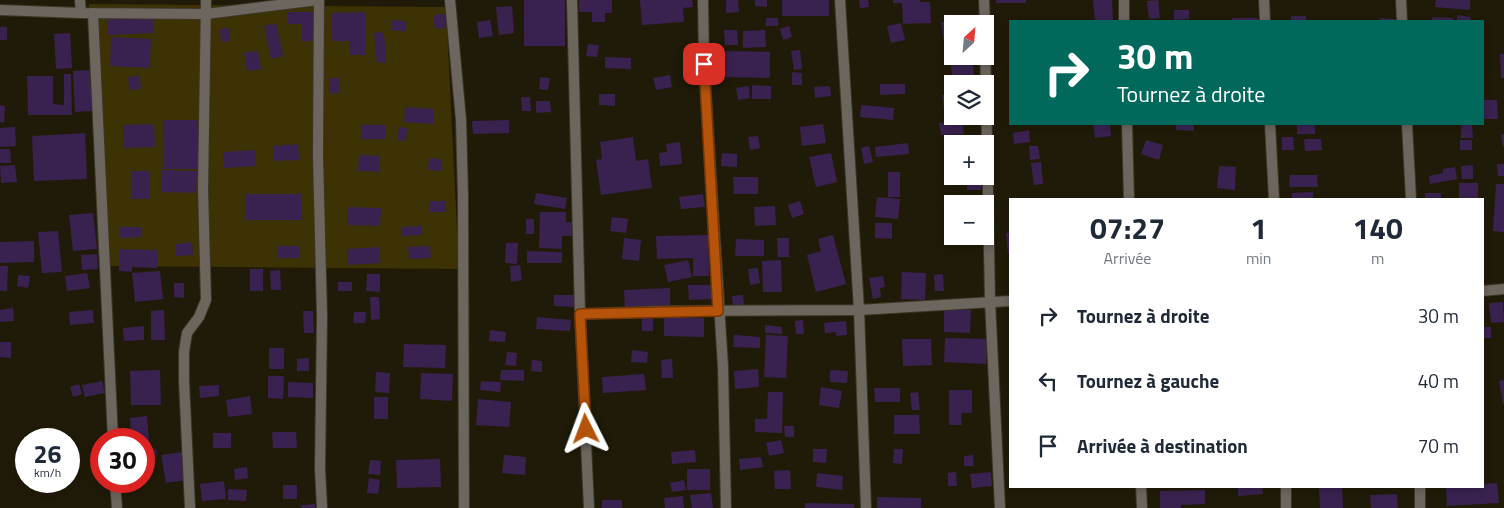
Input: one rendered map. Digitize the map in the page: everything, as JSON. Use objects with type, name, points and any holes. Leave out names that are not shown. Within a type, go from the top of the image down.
[{"type":"street","points":[[80,0],[81,13]]},
{"type":"street","points":[[190,508],[184,352],[187,333],[199,317],[206,300],[204,189],[206,0]]},
{"type":"street","points":[[0,10],[206,14],[318,0],[318,156],[322,316],[320,469],[322,508]]},
{"type":"street","points":[[450,0],[461,120],[463,186],[464,508]]},
{"type":"street","points":[[572,0],[580,314],[589,508]]},
{"type":"street","points":[[703,0],[704,64],[723,367],[726,508]]},
{"type":"street","points":[[840,0],[859,310],[866,508]]},
{"type":"street","points":[[984,0],[985,15]]},
{"type":"street","points":[[1124,0],[1124,20]]},
{"type":"street","points":[[1264,0],[1265,20]]},
{"type":"street","points":[[1400,0],[1402,20]]},
{"type":"street","points":[[92,13],[111,428]]},
{"type":"street","points":[[985,65],[990,301],[1000,508]]},
{"type":"street","points":[[1127,125],[1129,198]]},
{"type":"street","points":[[1270,125],[1274,198]]},
{"type":"street","points":[[1407,125],[1411,198]]},
{"type":"street","points":[[1484,291],[1504,289]]},
{"type":"street","points":[[580,314],[859,310],[1009,301]]},
{"type":"street","points":[[1141,488],[1142,508]]},
{"type":"street","points":[[1286,488],[1286,508]]},
{"type":"street","points":[[1420,488],[1420,508]]},
{"type":"street","points":[[116,493],[117,508]]},
{"type":"shaded area","points":[[89,4],[446,7],[459,269],[100,266]]},
{"type":"building","points":[[524,0],[565,0],[565,46],[524,46]]},
{"type":"building","points":[[579,0],[612,0],[612,13],[605,13],[605,22],[592,22],[592,12],[579,12]]},
{"type":"building","points":[[640,0],[692,0],[693,7],[683,8],[684,22],[642,25]]},
{"type":"building","points":[[726,0],[738,0],[739,12],[726,13]]},
{"type":"building","points":[[755,0],[767,0],[767,7],[755,6]]},
{"type":"building","points":[[782,0],[829,0],[829,16],[782,16]]},
{"type":"building","points":[[859,0],[868,0],[869,7],[860,8]]},
{"type":"building","points":[[893,0],[930,2],[931,23],[903,24],[902,3],[893,3]]},
{"type":"building","points":[[996,0],[1026,0],[1026,3],[996,3]]},
{"type":"building","points":[[1093,0],[1112,0],[1113,20],[1095,20]]},
{"type":"building","points":[[1158,0],[1160,18],[1149,19],[1147,1]]},
{"type":"building","points":[[1436,0],[1470,0],[1470,10],[1435,7]]},
{"type":"building","points":[[512,6],[514,33],[499,35],[496,7]]},
{"type":"building","points":[[1174,10],[1189,10],[1189,19],[1174,20]]},
{"type":"building","points":[[287,12],[314,12],[314,41],[302,41],[302,24],[287,24]]},
{"type":"building","points":[[365,12],[365,55],[350,55],[350,41],[331,41],[331,13]]},
{"type":"building","points":[[445,14],[446,28],[435,29],[433,15]]},
{"type":"building","points":[[1457,15],[1471,17],[1470,20],[1457,20]]},
{"type":"building","points":[[1291,16],[1306,16],[1306,20],[1291,20]]},
{"type":"building","points":[[1432,17],[1453,18],[1453,20],[1432,20]]},
{"type":"building","points":[[154,18],[154,33],[108,35],[108,19]]},
{"type":"building","points":[[766,18],[778,18],[778,26],[766,26]]},
{"type":"building","points":[[1232,18],[1258,18],[1258,20],[1232,20]]},
{"type":"building","points":[[1380,18],[1395,19],[1395,20],[1379,20]]},
{"type":"building","points":[[392,20],[406,21],[405,32],[391,30]]},
{"type":"building","points":[[490,20],[493,36],[479,38],[477,22]]},
{"type":"building","points":[[941,22],[944,22],[944,39],[943,39]]},
{"type":"building","points":[[276,23],[283,56],[271,59],[264,26]]},
{"type":"building","points":[[901,23],[905,40],[891,43],[887,26]]},
{"type":"building","points":[[789,26],[792,37],[783,40],[780,29]]},
{"type":"building","points":[[0,27],[7,27],[7,40],[0,40]]},
{"type":"building","points":[[229,28],[230,41],[221,42],[220,29]]},
{"type":"building","points":[[724,30],[737,30],[738,45],[725,45]]},
{"type":"building","points":[[765,30],[766,47],[743,48],[743,31]]},
{"type":"building","points":[[384,32],[386,62],[377,63],[374,33]]},
{"type":"building","points":[[70,33],[72,68],[56,69],[54,34]]},
{"type":"building","points":[[111,37],[151,39],[150,68],[110,66]]},
{"type":"building","points":[[588,44],[599,45],[597,57],[586,56]]},
{"type":"building","points":[[800,50],[802,69],[794,70],[791,51]]},
{"type":"building","points":[[258,51],[261,69],[247,71],[244,53]]},
{"type":"building","points":[[723,51],[770,52],[770,78],[723,77]]},
{"type":"building","points":[[1500,54],[1504,54],[1504,78],[1501,78]]},
{"type":"building","points":[[605,57],[631,58],[631,69],[605,68]]},
{"type":"building","points":[[683,61],[695,61],[695,78],[683,78]]},
{"type":"building","points":[[951,65],[973,65],[974,75],[952,75]]},
{"type":"building","points":[[90,70],[92,111],[75,112],[73,71]]},
{"type":"building","points":[[792,72],[802,73],[802,85],[792,85]]},
{"type":"building","points":[[64,74],[71,74],[72,115],[28,115],[27,76],[53,76],[53,104],[64,105]]},
{"type":"building","points":[[670,75],[672,87],[656,90],[653,78]]},
{"type":"building","points":[[139,76],[141,89],[129,90],[128,77]]},
{"type":"building","points":[[540,77],[550,78],[548,90],[539,89]]},
{"type":"building","points":[[329,78],[339,78],[339,93],[329,93]]},
{"type":"building","points":[[880,84],[905,84],[905,94],[880,95]]},
{"type":"building","points":[[752,85],[771,86],[771,99],[752,99]]},
{"type":"building","points":[[749,86],[750,98],[738,100],[736,88]]},
{"type":"building","points":[[830,86],[831,96],[815,98],[814,87]]},
{"type":"building","points":[[599,94],[615,94],[615,106],[599,105]]},
{"type":"building","points":[[942,95],[944,95],[944,111]]},
{"type":"building","points":[[521,97],[530,97],[531,111],[522,111]]},
{"type":"building","points":[[1484,100],[1497,100],[1498,119],[1484,119]]},
{"type":"building","points":[[536,101],[550,101],[551,112],[536,113]]},
{"type":"building","points":[[0,105],[5,106],[4,123],[0,122]]},
{"type":"building","points":[[861,105],[894,108],[893,120],[860,117]]},
{"type":"building","points":[[405,107],[434,109],[433,124],[404,122]]},
{"type":"building","points":[[163,120],[197,120],[197,169],[164,169]]},
{"type":"building","points":[[509,120],[509,133],[473,134],[472,121]]},
{"type":"building","points":[[939,123],[944,123],[944,125],[963,125],[964,134],[941,135]]},
{"type":"building","points":[[154,124],[155,147],[124,148],[123,125]]},
{"type":"building","points":[[823,124],[826,143],[802,146],[800,127]]},
{"type":"building","points":[[362,125],[386,125],[385,139],[361,139]]},
{"type":"building","points":[[1093,125],[1110,125],[1111,136],[1095,138]]},
{"type":"building","points":[[1176,125],[1194,125],[1194,131],[1176,130]]},
{"type":"building","points":[[1297,125],[1315,125],[1315,134],[1297,134]]},
{"type":"building","points":[[1461,125],[1472,125],[1473,138],[1461,138]]},
{"type":"building","points":[[15,127],[16,146],[0,147],[0,128]]},
{"type":"building","points":[[399,127],[407,128],[406,141],[397,140]]},
{"type":"building","points":[[1029,130],[1030,142],[1014,144],[1013,133]]},
{"type":"building","points":[[85,133],[87,179],[34,181],[32,136]]},
{"type":"building","points":[[1504,134],[1504,147],[1503,147],[1501,135]]},
{"type":"building","points":[[758,136],[760,148],[750,150],[748,137]]},
{"type":"building","points":[[633,137],[636,161],[648,159],[652,188],[601,195],[596,160],[602,159],[600,142]]},
{"type":"building","points":[[1282,137],[1293,137],[1294,150],[1282,150]]},
{"type":"building","points":[[1304,139],[1321,139],[1322,150],[1305,151]]},
{"type":"building","points":[[1146,140],[1163,145],[1159,160],[1141,154]]},
{"type":"building","points":[[1460,140],[1472,140],[1472,150],[1460,150]]},
{"type":"building","points":[[680,142],[682,164],[660,166],[659,153],[667,152],[666,144]]},
{"type":"building","points":[[908,143],[909,154],[876,157],[875,147]]},
{"type":"building","points":[[298,144],[299,160],[274,161],[273,146]]},
{"type":"building","points":[[869,146],[873,162],[864,164],[861,148]]},
{"type":"building","points":[[1029,146],[1038,146],[1040,159],[1030,160]]},
{"type":"building","points":[[0,149],[10,149],[11,163],[0,163]]},
{"type":"building","points":[[255,150],[256,166],[224,168],[223,152]]},
{"type":"building","points":[[722,153],[737,154],[737,167],[721,166]]},
{"type":"building","points":[[831,153],[837,182],[816,187],[809,157]]},
{"type":"building","points":[[359,155],[379,156],[379,172],[358,171]]},
{"type":"building","points":[[429,158],[442,159],[441,171],[428,170]]},
{"type":"building","points":[[1041,162],[1043,184],[1034,185],[1031,163]]},
{"type":"building","points":[[1497,164],[1504,164],[1504,176],[1498,176]]},
{"type":"building","points":[[15,165],[17,182],[1,183],[0,166]]},
{"type":"building","points":[[1473,165],[1473,179],[1462,179],[1461,166]]},
{"type":"building","points":[[1219,166],[1236,167],[1235,190],[1217,188]]},
{"type":"building","points":[[1455,167],[1457,179],[1430,184],[1429,176],[1443,173],[1443,169]]},
{"type":"building","points":[[161,170],[197,171],[196,193],[161,192]]},
{"type":"building","points":[[132,171],[149,171],[149,199],[132,199]]},
{"type":"building","points":[[888,172],[900,172],[900,197],[888,197]]},
{"type":"building","points":[[1290,175],[1317,175],[1318,187],[1289,187]]},
{"type":"building","points":[[733,177],[758,177],[758,194],[734,194]]},
{"type":"building","points":[[1459,183],[1478,183],[1478,198],[1459,198]]},
{"type":"building","points":[[1496,184],[1504,184],[1504,232],[1493,231]]},
{"type":"building","points":[[967,185],[981,185],[981,190],[967,190]]},
{"type":"building","points":[[1313,192],[1313,198],[1292,198],[1292,193]]},
{"type":"building","points":[[536,193],[567,198],[565,209],[534,204]]},
{"type":"building","points":[[1425,193],[1441,193],[1441,198],[1425,198]]},
{"type":"building","points":[[245,194],[301,194],[301,220],[245,220]]},
{"type":"building","points":[[703,194],[705,207],[681,209],[679,197]]},
{"type":"building","points":[[877,197],[900,199],[898,219],[875,217]]},
{"type":"building","points":[[429,201],[445,201],[446,212],[430,212]]},
{"type":"building","points":[[800,201],[804,214],[792,218],[788,205]]},
{"type":"building","points":[[775,206],[776,225],[755,226],[754,207]]},
{"type":"building","points":[[348,207],[381,208],[380,226],[347,225]]},
{"type":"building","points":[[540,212],[566,212],[566,222],[575,223],[575,236],[562,236],[562,249],[539,248]]},
{"type":"building","points":[[93,213],[97,249],[73,251],[69,215]]},
{"type":"building","points":[[612,217],[628,219],[626,233],[610,231]]},
{"type":"building","points":[[526,219],[534,219],[534,234],[526,234]]},
{"type":"building","points":[[875,223],[892,223],[892,239],[875,238]]},
{"type":"building","points":[[422,226],[422,235],[402,236],[402,227]]},
{"type":"building","points":[[119,227],[141,227],[141,237],[119,238]]},
{"type":"building","points":[[58,231],[62,272],[42,273],[38,232]]},
{"type":"building","points":[[1006,233],[1009,233],[1008,254]]},
{"type":"building","points":[[708,235],[709,276],[693,276],[693,258],[657,259],[656,236]]},
{"type":"building","points":[[833,235],[846,284],[816,292],[807,255],[821,251],[818,239]]},
{"type":"building","points":[[624,238],[641,240],[639,261],[622,259]]},
{"type":"building","points":[[777,238],[789,238],[789,257],[778,257]]},
{"type":"building","points":[[736,239],[764,240],[764,256],[735,256]]},
{"type":"building","points":[[34,241],[34,262],[0,263],[0,242]]},
{"type":"building","points":[[192,242],[193,255],[176,256],[175,244]]},
{"type":"building","points":[[506,243],[518,243],[517,264],[505,263]]},
{"type":"building","points":[[277,246],[300,246],[300,258],[277,258]]},
{"type":"building","points":[[430,246],[431,258],[409,259],[408,247]]},
{"type":"building","points":[[379,247],[380,263],[348,265],[347,249]]},
{"type":"building","points":[[119,249],[158,250],[157,268],[132,267],[132,272],[119,271]]},
{"type":"building","points":[[527,251],[562,252],[562,263],[527,263]]},
{"type":"building","points":[[97,254],[98,269],[82,270],[81,255]]},
{"type":"building","points":[[688,260],[692,277],[668,282],[664,265]]},
{"type":"building","points":[[781,260],[782,292],[763,292],[762,261]]},
{"type":"building","points":[[520,265],[522,280],[511,282],[510,266]]},
{"type":"building","points":[[0,266],[8,266],[7,291],[0,291]]},
{"type":"building","points":[[758,268],[760,283],[750,285],[748,269]]},
{"type":"building","points":[[250,269],[263,269],[263,291],[250,291]]},
{"type":"building","points":[[280,270],[281,290],[271,290],[270,271]]},
{"type":"building","points":[[160,271],[163,299],[135,302],[132,273]]},
{"type":"building","points":[[902,272],[926,273],[925,300],[901,299]]},
{"type":"building","points":[[87,273],[90,288],[67,291],[65,276]]},
{"type":"building","points":[[367,274],[380,274],[380,292],[366,291]]},
{"type":"building","points":[[943,274],[944,291],[935,291],[934,275]]},
{"type":"building","points":[[18,275],[30,276],[28,288],[17,286]]},
{"type":"building","points":[[883,276],[885,287],[880,288],[881,297],[873,299],[869,278]]},
{"type":"building","points":[[338,282],[352,282],[352,291],[338,291]]},
{"type":"building","points":[[174,283],[184,283],[184,298],[174,297]]},
{"type":"building","points":[[688,285],[711,285],[712,299],[689,300]]},
{"type":"building","points":[[670,288],[670,308],[625,310],[624,290]]},
{"type":"building","points":[[554,295],[574,295],[574,307],[554,306]]},
{"type":"building","points":[[743,295],[744,306],[733,307],[732,296]]},
{"type":"building","points":[[370,297],[379,297],[380,319],[371,320]]},
{"type":"building","points":[[1503,302],[1504,322],[1491,323],[1489,303]]},
{"type":"building","points":[[13,308],[14,321],[0,322],[0,310]]},
{"type":"building","points":[[944,309],[971,310],[970,333],[944,332]]},
{"type":"building","points":[[93,310],[94,323],[70,325],[69,312]]},
{"type":"building","points":[[164,310],[165,340],[151,340],[151,311]]},
{"type":"building","points":[[303,311],[313,311],[314,333],[304,333]]},
{"type":"building","points":[[354,312],[366,312],[365,323],[353,323]]},
{"type":"building","points":[[642,313],[653,313],[653,331],[642,331]]},
{"type":"building","points":[[537,317],[571,320],[570,331],[536,329]]},
{"type":"building","points":[[664,317],[704,318],[704,337],[664,336]]},
{"type":"building","points":[[803,320],[804,334],[796,334],[795,321]]},
{"type":"building","points":[[846,321],[847,335],[836,336],[836,332],[825,333],[824,323]]},
{"type":"building","points":[[765,325],[782,327],[782,334],[765,333]]},
{"type":"building","points":[[144,326],[144,340],[124,341],[123,328]]},
{"type":"building","points":[[1484,327],[1491,327],[1491,338],[1484,338]]},
{"type":"building","points":[[490,330],[506,332],[505,342],[489,341]]},
{"type":"building","points":[[734,335],[760,337],[760,348],[733,347]]},
{"type":"building","points":[[766,335],[788,336],[786,378],[764,377]]},
{"type":"building","points":[[945,338],[987,339],[986,364],[944,362]]},
{"type":"building","points":[[902,339],[931,339],[932,365],[903,366]]},
{"type":"building","points":[[0,342],[11,342],[11,358],[0,357]]},
{"type":"building","points":[[404,344],[446,345],[445,368],[403,367]]},
{"type":"building","points":[[269,348],[284,348],[284,369],[269,369]]},
{"type":"building","points":[[632,350],[648,352],[647,363],[631,362]]},
{"type":"building","points":[[507,352],[517,353],[516,366],[505,365]]},
{"type":"building","points":[[309,358],[309,371],[297,371],[297,359]]},
{"type":"building","points":[[672,359],[673,378],[662,378],[661,360]]},
{"type":"building","points":[[532,360],[542,361],[542,372],[531,371]]},
{"type":"building","points":[[758,369],[759,387],[735,389],[734,371]]},
{"type":"building","points":[[160,370],[161,405],[131,405],[130,371]]},
{"type":"building","points":[[501,370],[524,370],[524,381],[500,380]]},
{"type":"building","points":[[830,370],[848,371],[847,383],[830,382]]},
{"type":"building","points":[[376,372],[390,373],[389,393],[375,392]]},
{"type":"building","points":[[421,373],[453,374],[452,401],[420,399]]},
{"type":"building","points":[[644,374],[646,390],[603,393],[602,377]]},
{"type":"building","points":[[268,376],[284,376],[283,399],[268,398]]},
{"type":"building","points":[[1504,380],[1504,404],[1503,404],[1499,381]]},
{"type":"building","points":[[102,381],[105,393],[85,397],[82,385]]},
{"type":"building","points":[[481,381],[501,382],[500,392],[480,390]]},
{"type":"building","points":[[288,382],[313,383],[313,398],[288,397]]},
{"type":"building","points":[[79,384],[82,394],[73,397],[70,387]]},
{"type":"building","points":[[219,385],[219,396],[200,398],[199,386]]},
{"type":"building","points":[[821,387],[842,391],[839,408],[819,405]]},
{"type":"building","points":[[874,388],[900,388],[900,402],[875,402]]},
{"type":"building","points":[[949,390],[972,390],[972,413],[961,413],[962,425],[949,425]]},
{"type":"building","points":[[768,392],[783,392],[782,433],[755,432],[755,419],[767,419]]},
{"type":"building","points":[[918,392],[920,410],[912,410],[910,393]]},
{"type":"building","points":[[250,396],[252,414],[228,417],[226,400]]},
{"type":"building","points":[[374,397],[388,397],[388,419],[374,419]]},
{"type":"building","points":[[478,399],[511,402],[509,427],[476,425]]},
{"type":"building","points":[[894,415],[919,415],[920,434],[894,434]]},
{"type":"building","points":[[147,416],[148,428],[130,428],[130,418]]},
{"type":"building","points":[[784,426],[794,426],[794,437],[785,437]]},
{"type":"building","points":[[272,432],[296,432],[297,448],[273,448]]},
{"type":"building","points":[[213,433],[231,433],[231,448],[213,448]]},
{"type":"building","points":[[781,440],[784,453],[769,456],[766,443]]},
{"type":"building","points":[[813,449],[827,449],[826,463],[813,462]]},
{"type":"building","points":[[894,449],[903,449],[902,464],[893,463]]},
{"type":"building","points":[[695,450],[696,462],[672,464],[671,452]]},
{"type":"building","points":[[182,452],[186,480],[166,483],[161,455]]},
{"type":"building","points":[[504,455],[526,457],[525,475],[502,473]]},
{"type":"building","points":[[973,455],[974,466],[964,466],[964,456]]},
{"type":"building","points":[[761,457],[763,467],[740,470],[739,459]]},
{"type":"building","points":[[440,459],[441,487],[397,488],[396,460]]},
{"type":"building","points":[[370,460],[381,461],[380,475],[368,474]]},
{"type":"building","points":[[247,467],[248,478],[235,480],[234,469]]},
{"type":"building","points":[[687,469],[710,469],[710,490],[687,490]]},
{"type":"building","points":[[790,470],[791,489],[775,489],[774,471]]},
{"type":"building","points":[[956,472],[957,486],[948,486],[948,473]]},
{"type":"building","points":[[991,472],[992,486],[972,488],[970,474]]},
{"type":"building","points":[[817,473],[843,476],[842,490],[816,487]]},
{"type":"building","points":[[369,478],[380,480],[378,494],[367,493]]},
{"type":"building","points":[[684,480],[686,490],[672,492],[670,483]]},
{"type":"building","points":[[224,481],[226,499],[202,501],[200,484]]},
{"type":"building","points":[[1497,483],[1499,503],[1447,506],[1446,488],[1484,488],[1484,484]]},
{"type":"building","points":[[283,485],[297,485],[297,499],[283,499]]},
{"type":"building","points":[[1238,488],[1262,488],[1263,494],[1238,496]]},
{"type":"building","points":[[1319,488],[1342,488],[1343,508],[1320,508]]},
{"type":"building","points":[[228,489],[247,490],[246,501],[228,500]]},
{"type":"building","points":[[1205,490],[1205,504],[1181,505],[1181,508],[1160,508],[1160,491]]},
{"type":"building","points":[[711,493],[713,508],[692,508],[690,495]]},
{"type":"building","points":[[1397,494],[1398,508],[1371,508],[1370,495]]},
{"type":"building","points":[[683,496],[684,508],[665,508],[664,498]]},
{"type":"building","points":[[877,497],[921,498],[921,508],[877,508]]},
{"type":"building","points":[[602,500],[622,500],[622,508],[602,508]]},
{"type":"building","points":[[805,503],[854,504],[854,508],[805,508]]},
{"type":"building","points":[[315,504],[315,508],[302,508],[301,505]]},
{"type":"route","points":[[586,429],[580,314],[718,311],[704,64]]}]
